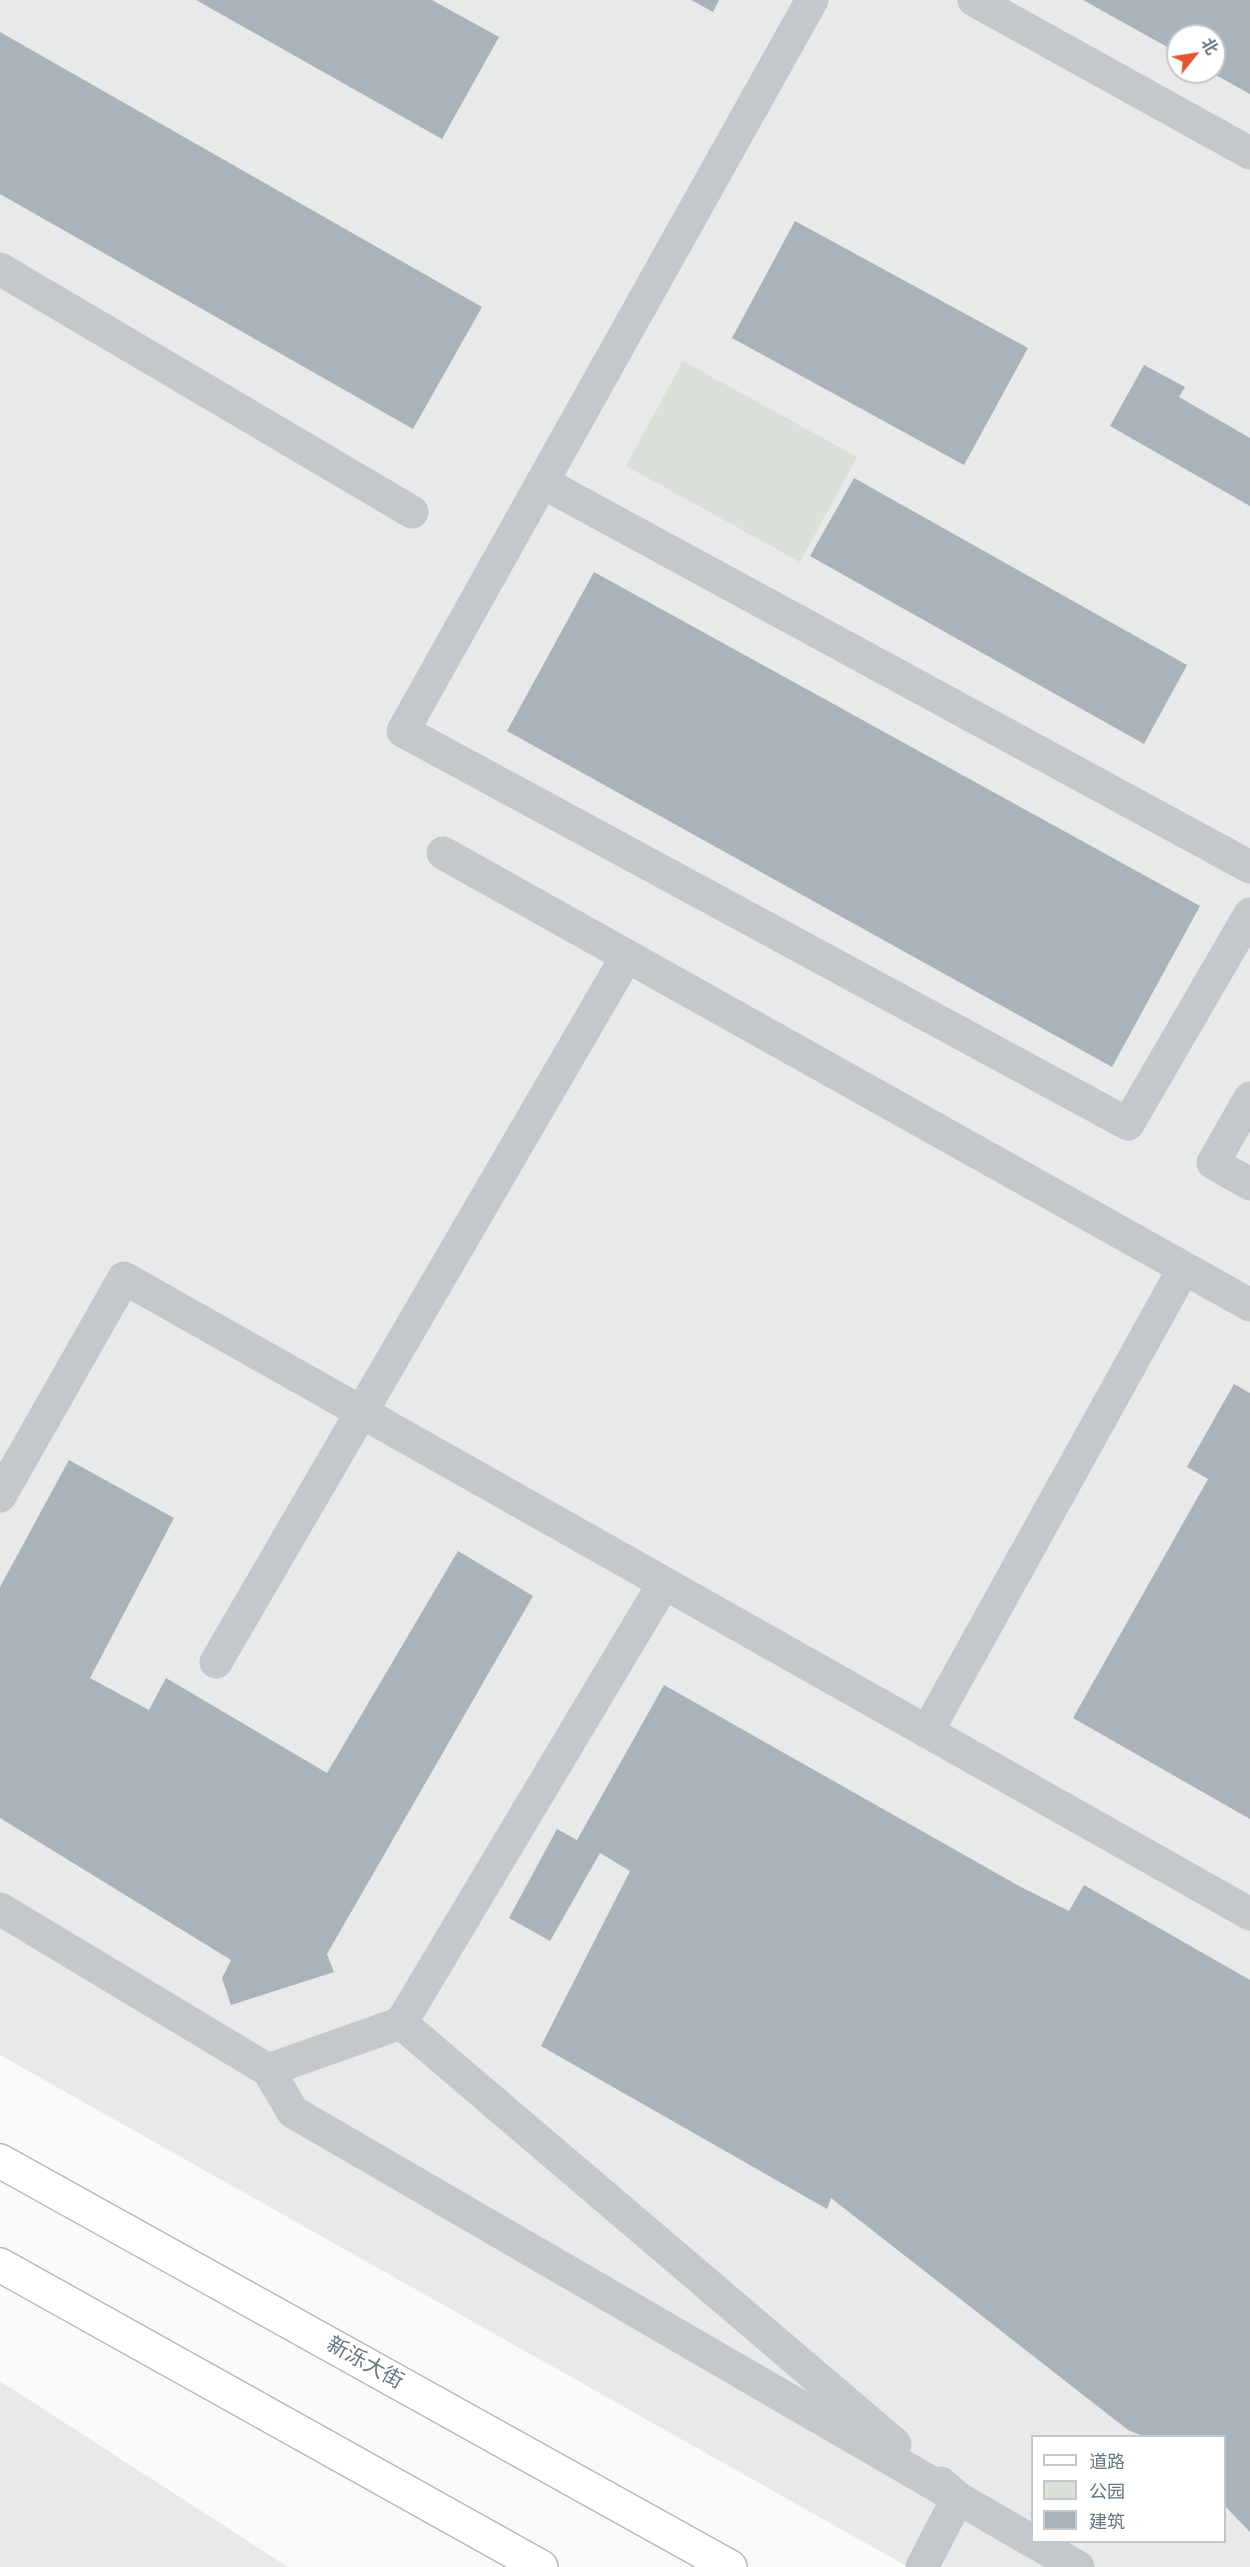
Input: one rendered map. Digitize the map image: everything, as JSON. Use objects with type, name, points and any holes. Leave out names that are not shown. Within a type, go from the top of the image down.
[{"type":"main road","name":"新泺大街","points":[[0,2161],[730,2567]]},
{"type":"main road","points":[[0,2265],[541,2567]]},
{"type":"lane","points":[[812,0],[403,731],[1128,1124],[1250,914]]},
{"type":"lane","points":[[974,0],[1250,153]]},
{"type":"lane","points":[[0,268],[412,512]]},
{"type":"lane","points":[[542,482],[1250,867]]},
{"type":"lane","points":[[443,853],[1250,1305]]},
{"type":"lane","points":[[216,1662],[627,956]]},
{"type":"lane","points":[[1250,1098],[1213,1163],[1250,1184]]},
{"type":"lane","points":[[927,1732],[1184,1268]]},
{"type":"lane","points":[[0,1496],[124,1278],[1250,1914]]},
{"type":"lane","points":[[268,2070],[401,2023],[664,1583]]},
{"type":"lane","points":[[0,1909],[268,2070],[293,2112],[1031,2540]]},
{"type":"lane","points":[[401,2023],[958,2498]]},
{"type":"lane","points":[[922,2567],[958,2498]]},
{"type":"lane","points":[[1036,2543],[1078,2567]]},
{"type":"shaded area","points":[[0,0],[1250,0],[1250,2567],[908,2567],[0,2055]]},
{"type":"shaded area","points":[[0,2381],[288,2567],[0,2567]]},
{"type":"green space","points":[[683,361],[857,457],[800,562],[626,466]]},
{"type":"building","points":[[196,0],[432,0],[499,37],[442,139]]},
{"type":"building","points":[[691,0],[719,0],[713,12]]},
{"type":"building","points":[[1083,0],[1250,0],[1250,94],[1226,81],[1226,24],[1166,24],[1166,46]]},
{"type":"building","points":[[0,32],[482,307],[413,429],[0,194]]},
{"type":"building","points":[[795,221],[1028,348],[964,465],[732,338]]},
{"type":"building","points":[[1144,365],[1185,387],[1179,397],[1250,438],[1250,506],[1110,426]]},
{"type":"building","points":[[854,478],[1187,665],[1144,744],[810,556]]},
{"type":"building","points":[[594,572],[1200,906],[1112,1067],[507,731]]},
{"type":"building","points":[[1234,1384],[1250,1393],[1250,1819],[1073,1718],[1208,1479],[1187,1467]]},
{"type":"building","points":[[69,1460],[174,1518],[90,1678],[149,1710],[166,1678],[327,1773],[458,1551],[533,1596],[327,1954],[334,1972],[231,2005],[222,1978],[231,1960],[0,1818],[0,1587]]},
{"type":"building","points":[[664,1685],[1019,1886],[1069,1911],[1084,1885],[1250,1980],[1250,2532],[1226,2507],[1226,2435],[1140,2435],[1128,2430],[831,2198],[827,2209],[541,2046],[630,1871],[600,1853],[550,1941],[509,1918],[557,1829],[577,1840]]}]
